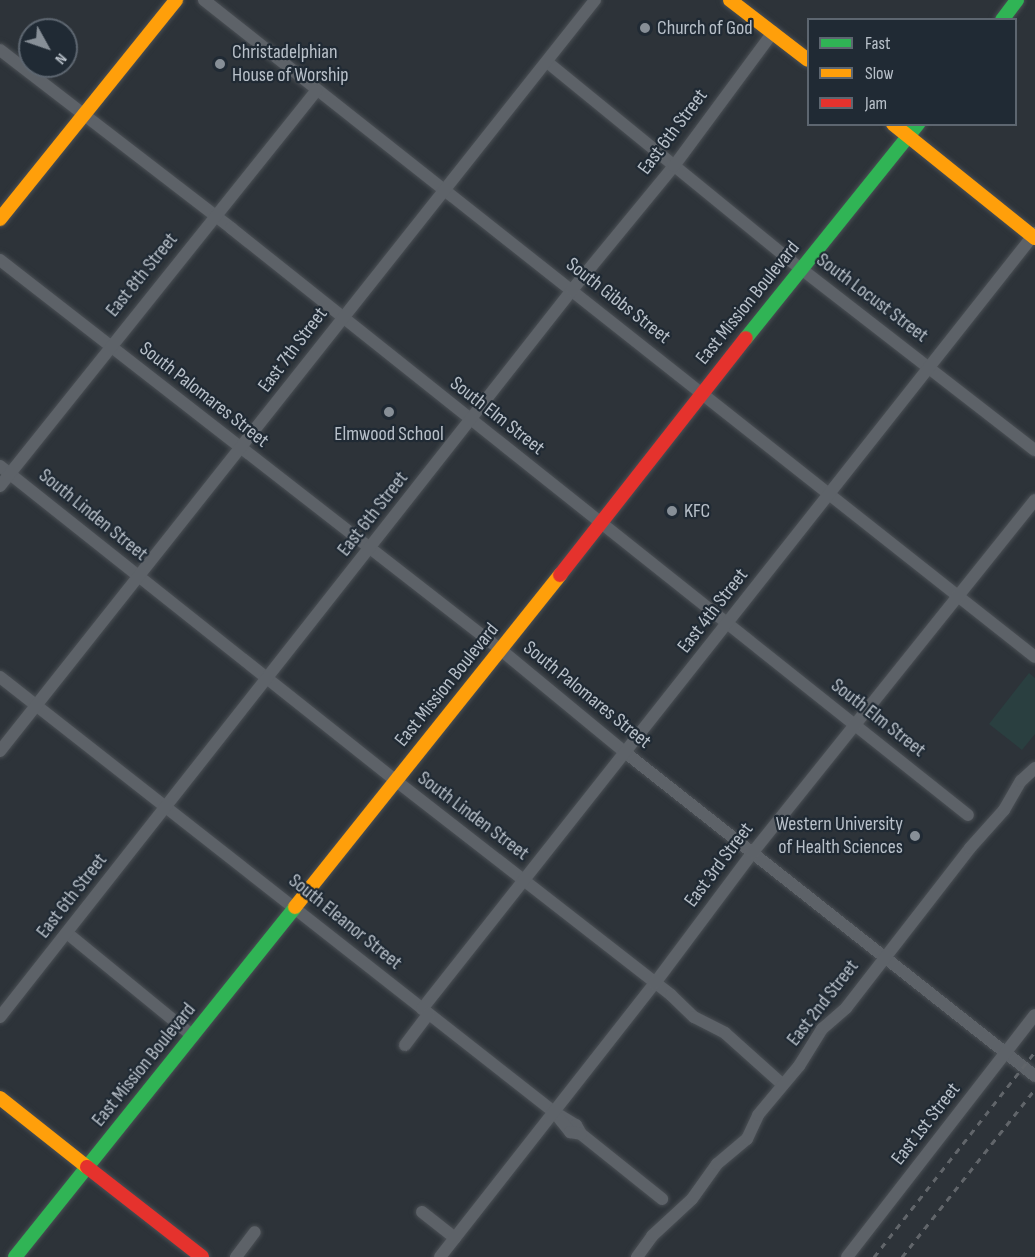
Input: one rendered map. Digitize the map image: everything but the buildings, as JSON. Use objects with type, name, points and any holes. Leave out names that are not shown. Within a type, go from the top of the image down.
[{"type":"main road","points":[[0,219],[176,0]]},
{"type":"main road","points":[[730,0],[807,59]]},
{"type":"main road","points":[[1004,18],[1017,0]]},
{"type":"main road","points":[[896,126],[1034,235]]},
{"type":"main road","name":"East Mission Boulevard","points":[[15,1257],[501,650],[800,268],[916,126]]},
{"type":"main road","points":[[0,1098],[202,1257]]},
{"type":"street","name":"South Gibbs Street","points":[[204,0],[702,391],[1035,657]]},
{"type":"street","name":"East 7th Street","points":[[0,752],[595,0]]},
{"type":"street","name":"East 6th Street","points":[[0,1017],[167,808],[572,290],[674,166],[773,32]]},
{"type":"street","name":"South Elm Street","points":[[0,50],[215,216],[968,815]]},
{"type":"street","name":"South Locust Street","points":[[547,62],[800,268],[1035,450]]},
{"type":"street","name":"East 8th Street","points":[[0,486],[5,470],[110,346],[316,90]]},
{"type":"street","name":"East 4th Street","points":[[405,1045],[425,1012],[524,879],[831,494],[928,365],[1034,235]]},
{"type":"street","name":"South Palomares Street","points":[[0,260],[501,650],[626,753],[1035,1076]]},
{"type":"street","name":"South Linden Street","points":[[5,470],[655,983],[694,1017],[725,1033],[782,1084]]},
{"type":"street","name":"East 3rd Street","points":[[440,1257],[655,983],[753,852],[1035,500]]},
{"type":"street","name":"South Eleanor Street","points":[[0,677],[554,1112],[570,1132],[581,1134],[662,1199]]},
{"type":"street","name":"East 2nd Street","points":[[637,1257],[652,1236],[692,1199],[717,1164],[747,1138],[758,1115],[799,1066],[822,1029],[846,1008],[970,848],[1004,810],[1021,781],[1035,768]]},
{"type":"street","points":[[68,933],[193,1036]]},
{"type":"street","name":"East 1st Street","points":[[847,1257],[1035,1016]]},
{"type":"street","points":[[422,1212],[455,1238]]},
{"type":"street","points":[[236,1257],[255,1232]]},
{"type":"green space","points":[[1029,673],[1035,678],[1035,734],[1022,750],[989,724]]},
{"type":"railway","points":[[874,1257],[1035,1052]]},
{"type":"railway","points":[[902,1257],[1035,1089]]},
{"type":"traffic: fast","points":[[1004,18],[1017,0]]},
{"type":"traffic: fast","points":[[746,338],[916,126]]},
{"type":"traffic: fast","points":[[15,1257],[295,907]]},
{"type":"traffic: slow","points":[[0,219],[176,0]]},
{"type":"traffic: slow","points":[[730,0],[807,59]]},
{"type":"traffic: slow","points":[[895,126],[1035,238]]},
{"type":"traffic: slow","points":[[295,907],[560,575]]},
{"type":"traffic: slow","points":[[0,1098],[87,1167]]},
{"type":"traffic: jam","points":[[560,575],[746,338]]},
{"type":"traffic: jam","points":[[87,1167],[202,1257]]},
{"type":"place","name":"Church of God","points":[[645,28]]},
{"type":"place","name":"Christadelphian House of Worship","points":[[220,64]]},
{"type":"place","name":"Elmwood School","points":[[389,412]]},
{"type":"place","name":"KFC","points":[[672,511]]},
{"type":"place","name":"Western University of Health Sciences","points":[[915,836]]}]
